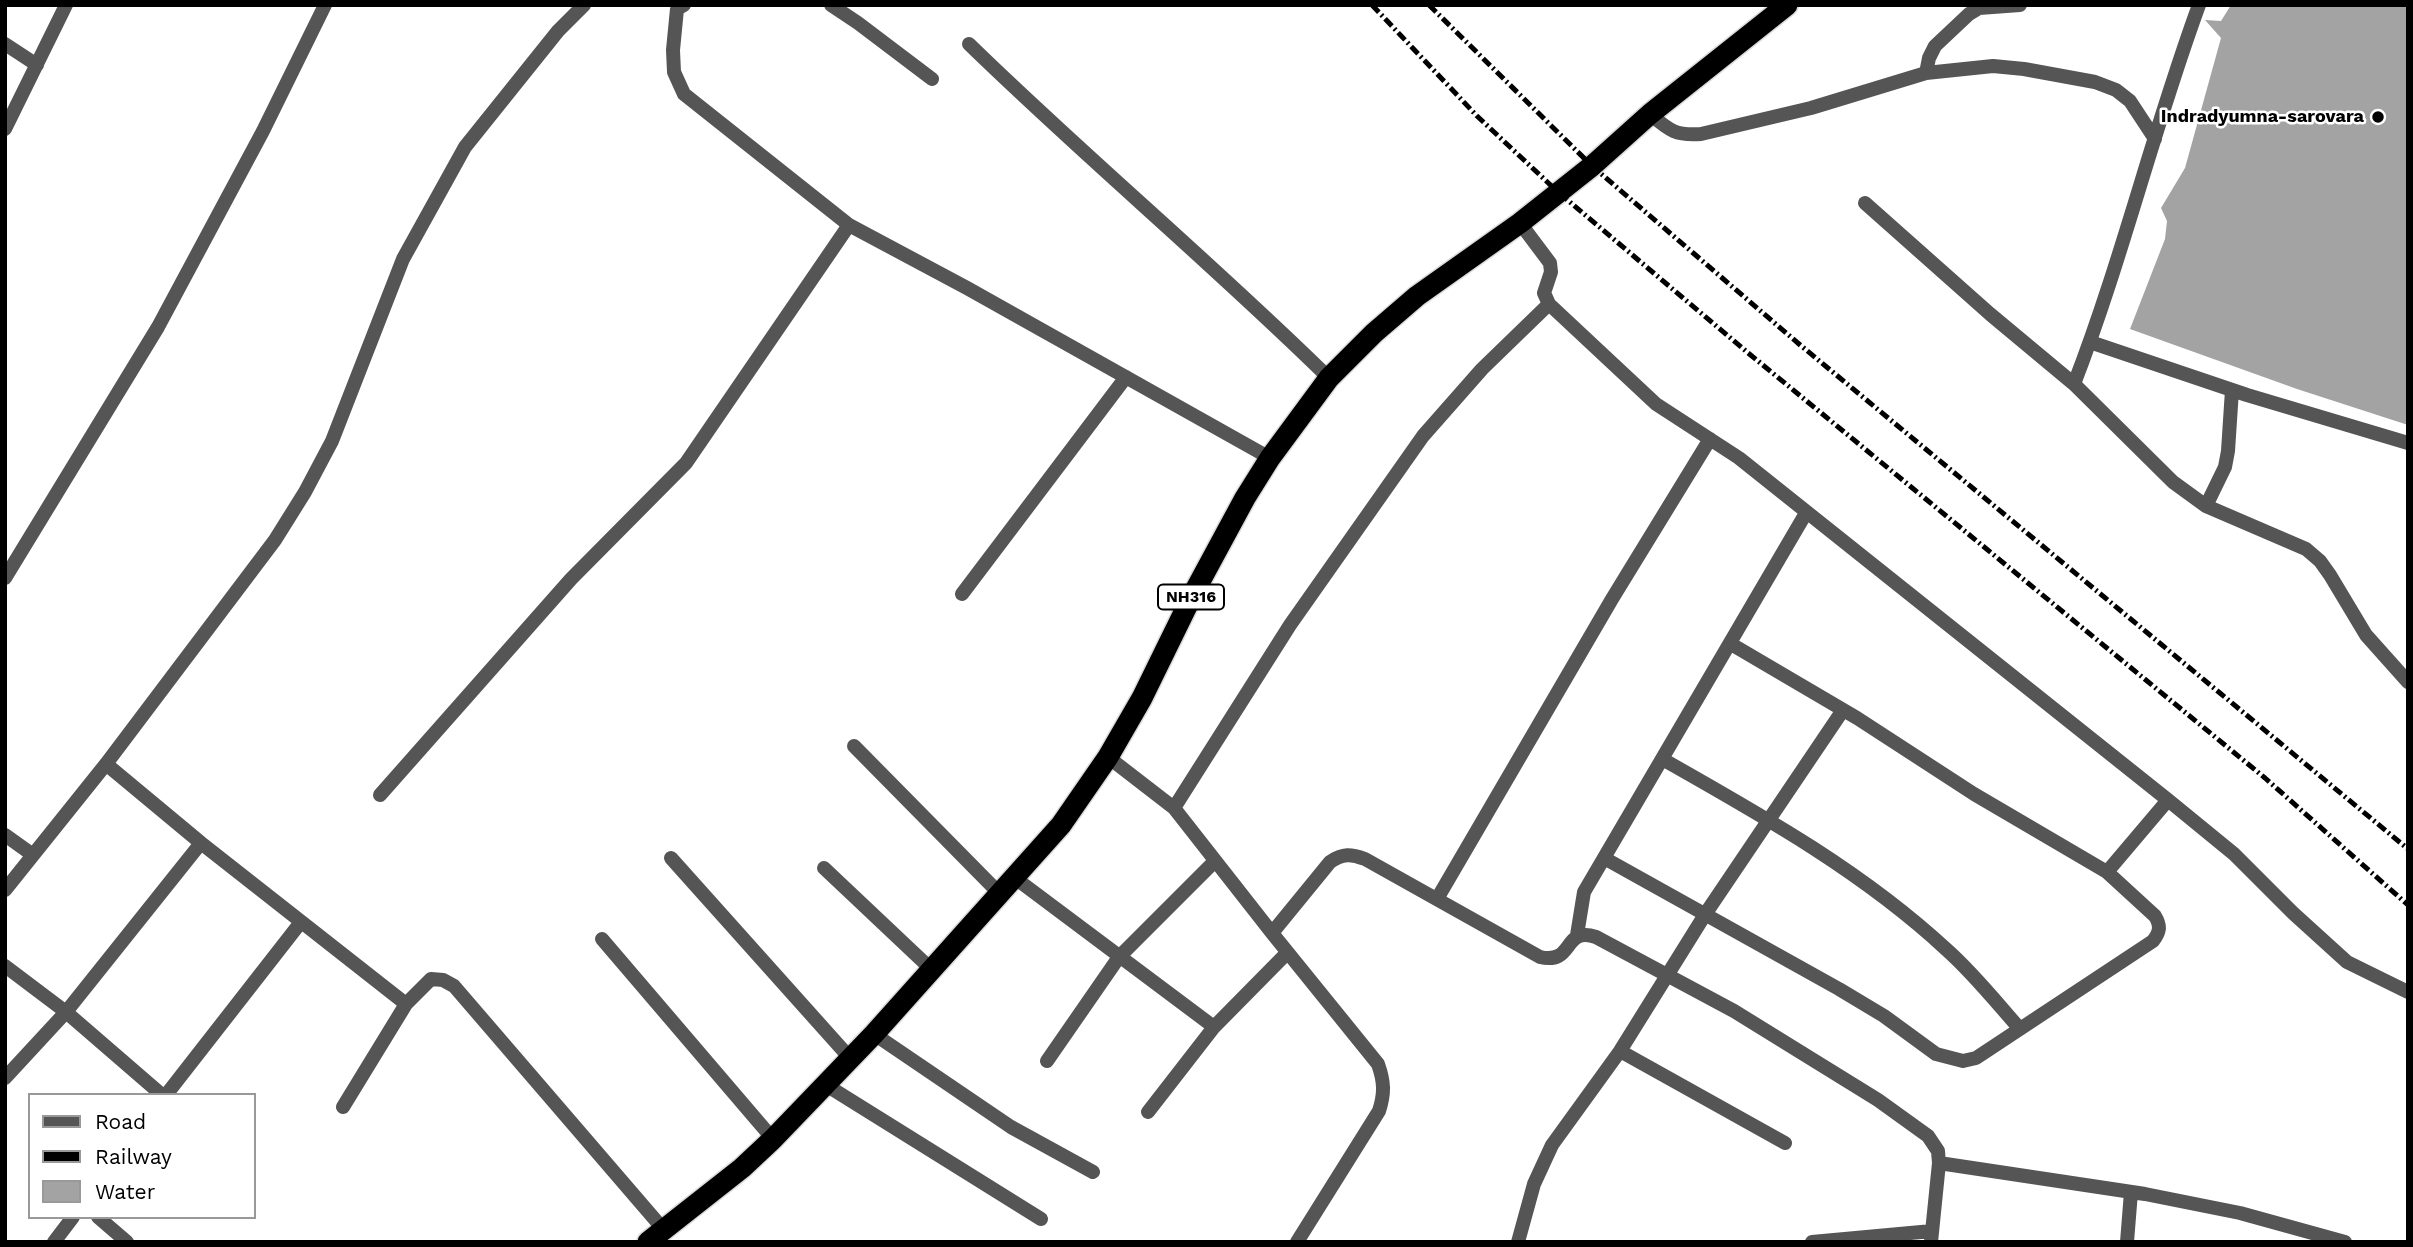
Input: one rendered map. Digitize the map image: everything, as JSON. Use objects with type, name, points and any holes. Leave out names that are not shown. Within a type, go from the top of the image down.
[{"type":"highway","name":"NH316","points":[[656,1236],[773,1139],[874,1034],[1061,825],[1108,757],[1142,698],[1208,565],[1270,458],[1329,378],[1374,333],[1417,296],[1520,223],[1592,166],[1650,114],[1787,5]]},
{"type":"street","points":[[5,130],[66,5]]},
{"type":"street","points":[[5,578],[158,327],[325,5]]},
{"type":"street","points":[[5,890],[106,764],[275,540],[332,441],[403,259],[465,147],[558,31],[584,5]]},
{"type":"street","points":[[831,5],[932,79]]},
{"type":"street","points":[[1926,73],[1935,46],[1969,14],[1979,8],[2020,5]]},
{"type":"street","points":[[2074,384],[2199,5]]},
{"type":"street","points":[[679,6],[674,72],[684,94],[849,225],[1270,458]]},
{"type":"street","points":[[5,44],[37,65]]},
{"type":"street","points":[[969,44],[1066,138],[1262,312],[1329,378]]},
{"type":"street","points":[[1650,114],[1673,133],[1701,134],[1811,108],[1926,73],[1993,66],[2095,82],[2116,90],[2130,101],[2155,139]]},
{"type":"street","points":[[1865,203],[2074,384],[2173,482],[2206,506],[2306,549],[2320,561],[2366,635],[2408,682]]},
{"type":"street","points":[[1520,223],[1550,263],[1551,272],[1544,293],[1549,303],[1656,404],[1739,458],[2168,800],[2234,854],[2347,962],[2408,992]]},
{"type":"street","points":[[380,795],[570,579],[686,463],[849,225]]},
{"type":"street","points":[[1174,808],[1290,625],[1423,436],[1482,369],[1549,303]]},
{"type":"street","points":[[2090,342],[2232,390],[2408,443]]},
{"type":"street","points":[[962,594],[1126,377]]},
{"type":"street","points":[[2206,506],[2227,459],[2232,390]]},
{"type":"street","points":[[1437,899],[1612,599],[1710,439]]},
{"type":"street","points":[[1272,933],[1331,862],[1340,855],[1352,854],[1540,957],[1558,957],[1577,935],[1584,892],[1664,760],[1806,513]]},
{"type":"street","points":[[1604,858],[1839,989],[1884,1016],[1936,1054],[1963,1061],[1976,1058],[2153,941],[2159,933],[2155,916],[2107,872],[1974,794],[1843,710],[1731,644]]},
{"type":"street","points":[[2397,671],[2408,659]]},
{"type":"street","points":[[1518,1242],[1543,1161],[1552,1145],[1620,1051],[1706,913],[1843,710]]},
{"type":"street","points":[[854,746],[1007,886],[1119,957],[1214,1027]]},
{"type":"street","points":[[1108,757],[1174,808],[1287,953],[1378,1063],[1384,1080],[1384,1096],[1379,1111],[1297,1242]]},
{"type":"street","points":[[1664,760],[1768,819],[1842,866],[1912,919],[1975,978],[2020,1029]]},
{"type":"street","points":[[106,764],[201,843],[407,1004]]},
{"type":"street","points":[[2107,872],[2168,800]]},
{"type":"street","points":[[5,835],[33,855]]},
{"type":"street","points":[[5,1078],[66,1013],[201,843]]},
{"type":"street","points":[[671,858],[850,1058]]},
{"type":"street","points":[[1047,1061],[1119,957],[1215,862]]},
{"type":"street","points":[[824,868],[932,969]]},
{"type":"street","points":[[166,1093],[301,922]]},
{"type":"street","points":[[1577,935],[1596,937],[1734,1011],[1878,1100],[1928,1136],[1938,1152],[1939,1163],[1931,1236],[1812,1242]]},
{"type":"street","points":[[602,939],[773,1139]]},
{"type":"street","points":[[1148,1112],[1214,1027],[1287,953]]},
{"type":"street","points":[[5,966],[162,1093]]},
{"type":"street","points":[[343,1107],[407,1004],[431,979],[443,980],[454,986],[656,1236]]},
{"type":"street","points":[[874,1034],[1012,1127],[1093,1172]]},
{"type":"street","points":[[1620,1051],[1785,1143]]},
{"type":"street","points":[[826,1085],[1041,1219]]},
{"type":"street","points":[[1939,1163],[2131,1192],[2239,1213],[2345,1242]]},
{"type":"street","points":[[2127,1242],[2131,1192]]},
{"type":"street","points":[[54,1242],[71,1219]]},
{"type":"street","points":[[100,1219],[127,1242]]},
{"type":"water","points":[[2231,5],[2408,5],[2408,425],[2297,389],[2130,329],[2165,239],[2167,221],[2161,208],[2185,168],[2221,38],[2205,20],[2221,21]]},
{"type":"railway","points":[[1372,5],[1477,116],[1558,192],[1747,352],[2265,778],[2408,905]]},
{"type":"railway","points":[[1429,5],[1592,166],[1799,344],[2408,849]]},
{"type":"place","name":"Indradyumna-sarovara","points":[[2378,117]]}]
